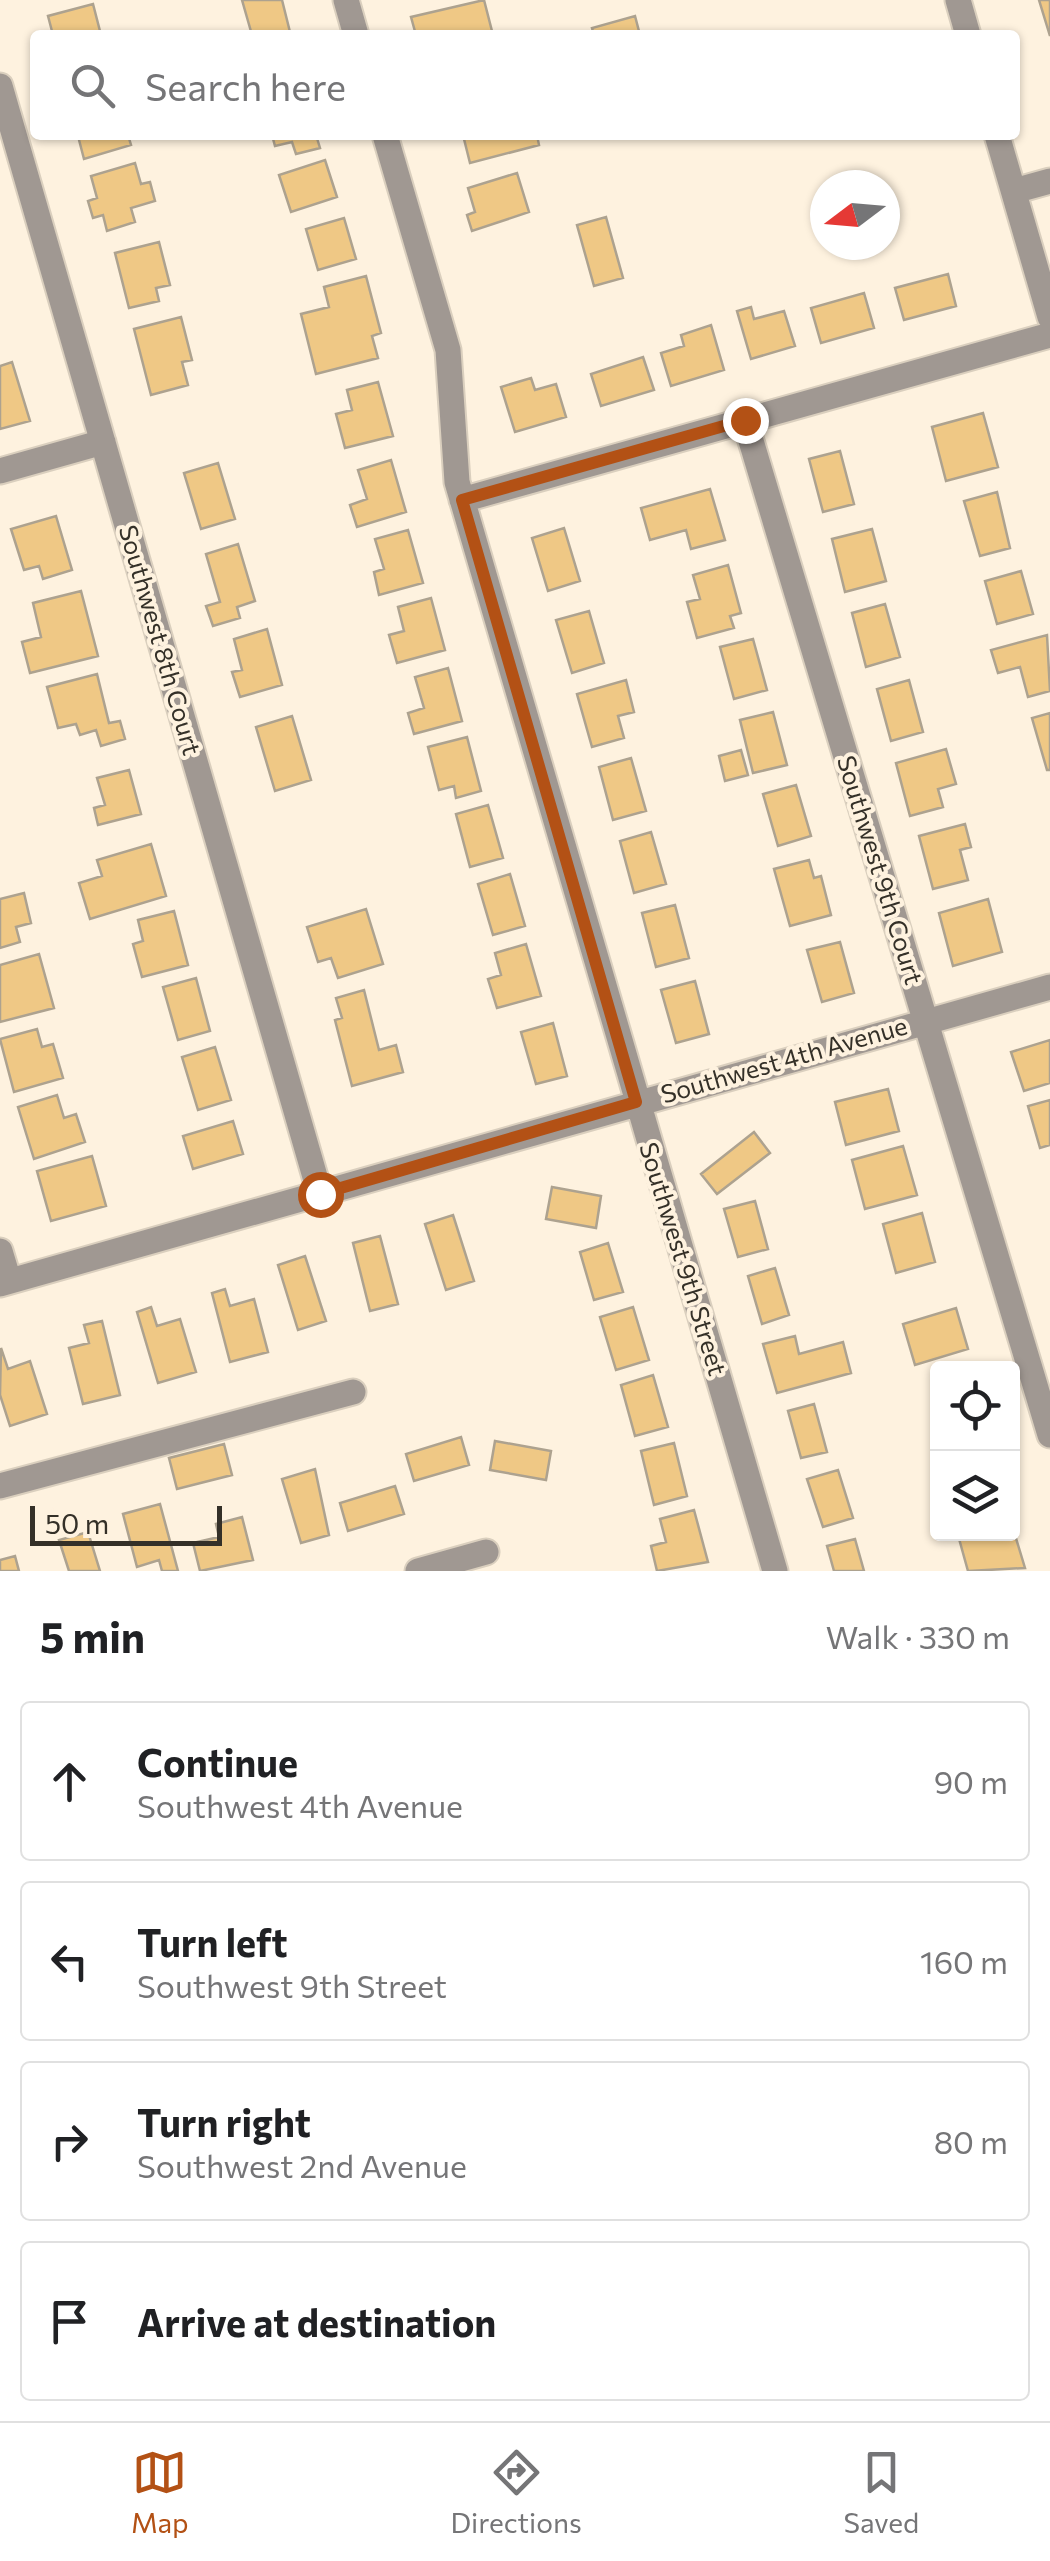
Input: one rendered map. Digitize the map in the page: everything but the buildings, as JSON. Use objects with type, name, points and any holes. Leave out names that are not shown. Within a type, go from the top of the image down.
[{"type":"street","points":[[346,0],[355,30]]},
{"type":"street","points":[[958,0],[967,30]]},
{"type":"street","name":"Southwest 8th Court","points":[[0,86],[320,1194]]},
{"type":"street","name":"Southwest 9th Street","points":[[386,140],[448,350],[462,500],[775,1571]]},
{"type":"street","points":[[999,140],[1050,316]]},
{"type":"street","points":[[1014,191],[1050,181]]},
{"type":"street","points":[[462,500],[1050,335]]},
{"type":"street","name":"Southwest 9th Court","points":[[745,420],[1050,1435]]},
{"type":"street","points":[[0,471],[103,442]]},
{"type":"street","name":"Southwest 4th Avenue","points":[[4,1282],[1050,987]]},
{"type":"street","points":[[0,1251],[4,1282]]},
{"type":"street","points":[[0,1486],[353,1392]]},
{"type":"street","points":[[418,1571],[486,1552]]},
{"type":"route","points":[[320,1194],[636,1102],[462,500],[745,420]]}]
